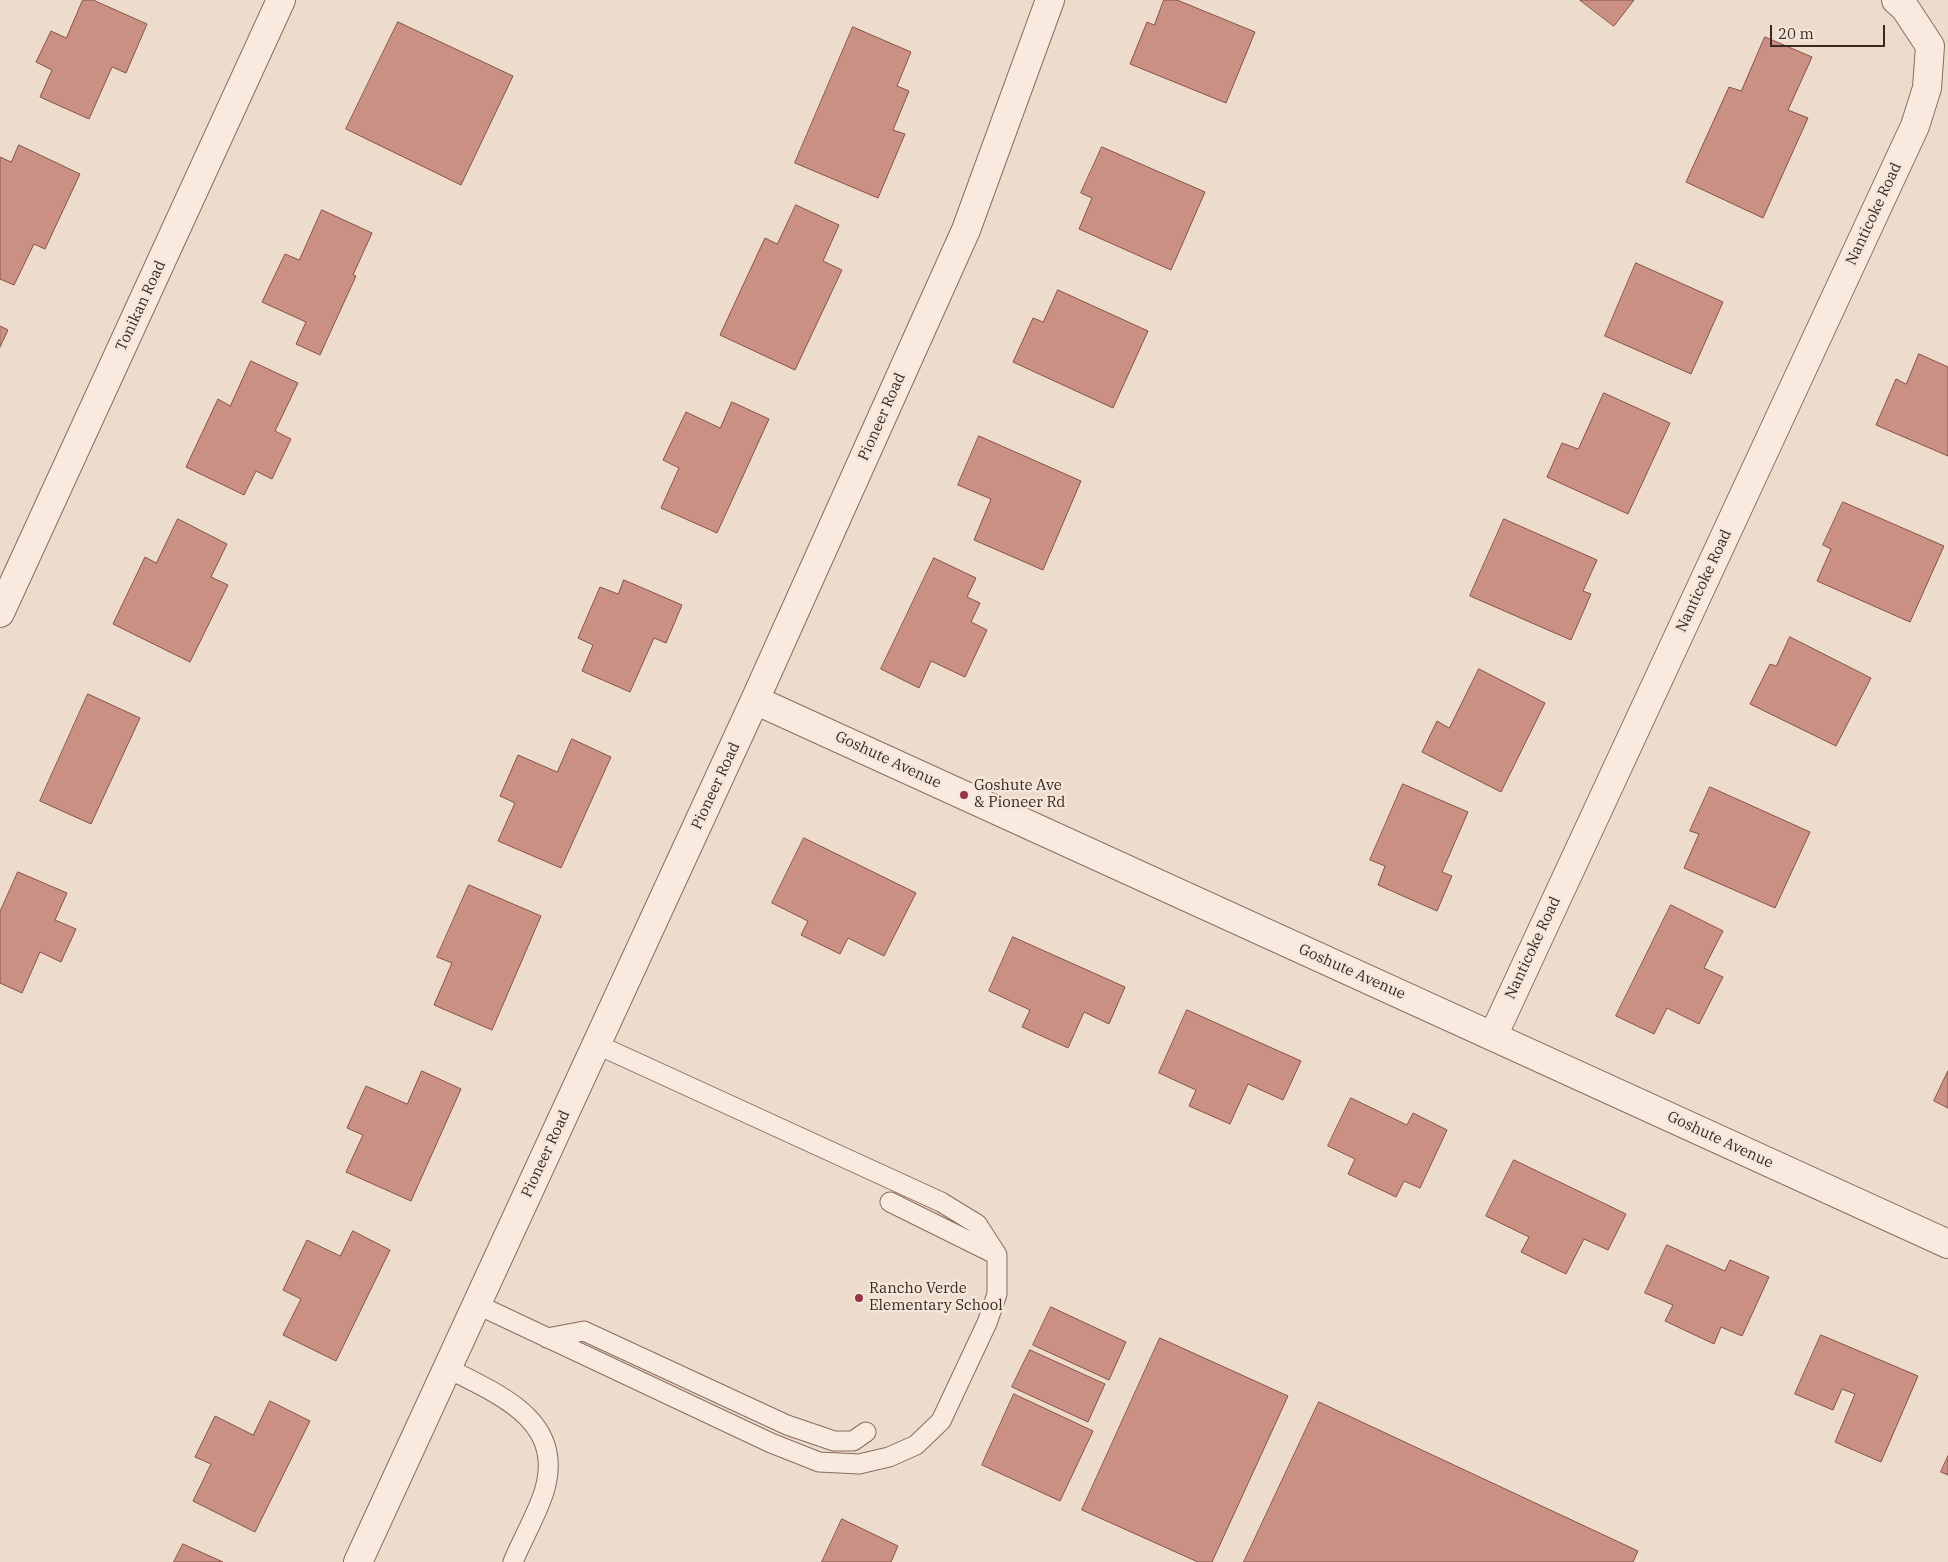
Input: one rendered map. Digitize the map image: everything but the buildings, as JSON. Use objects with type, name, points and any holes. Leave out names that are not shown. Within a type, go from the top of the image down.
[{"type":"street","name":"Tonikan Road","points":[[0,613],[281,0]]},
{"type":"street","name":"Pioneer Road","points":[[358,1562],[755,700],[966,230],[1050,0]]},
{"type":"street","name":"Nanticoke Road","points":[[1492,1036],[1915,126],[1927,88],[1930,46],[1905,8],[1896,0]]},
{"type":"street","name":"Goshute Avenue","points":[[755,700],[1948,1244]]},
{"type":"lane","points":[[476,1304],[762,1439],[819,1462],[859,1464],[889,1456],[916,1445],[941,1421],[988,1323],[997,1294],[997,1255],[977,1224],[941,1202],[596,1044]]},
{"type":"lane","points":[[890,1202],[997,1255]]},
{"type":"lane","points":[[547,1338],[584,1331],[787,1425],[834,1441],[853,1441],[866,1432]]},
{"type":"lane","points":[[447,1368],[493,1392],[522,1411],[541,1432],[549,1458],[544,1492],[513,1562]]},
{"type":"place","name":"Goshute Ave & Pioneer Rd","points":[[964,795]]},
{"type":"place","name":"Rancho Verde Elementary School","points":[[859,1298]]}]
